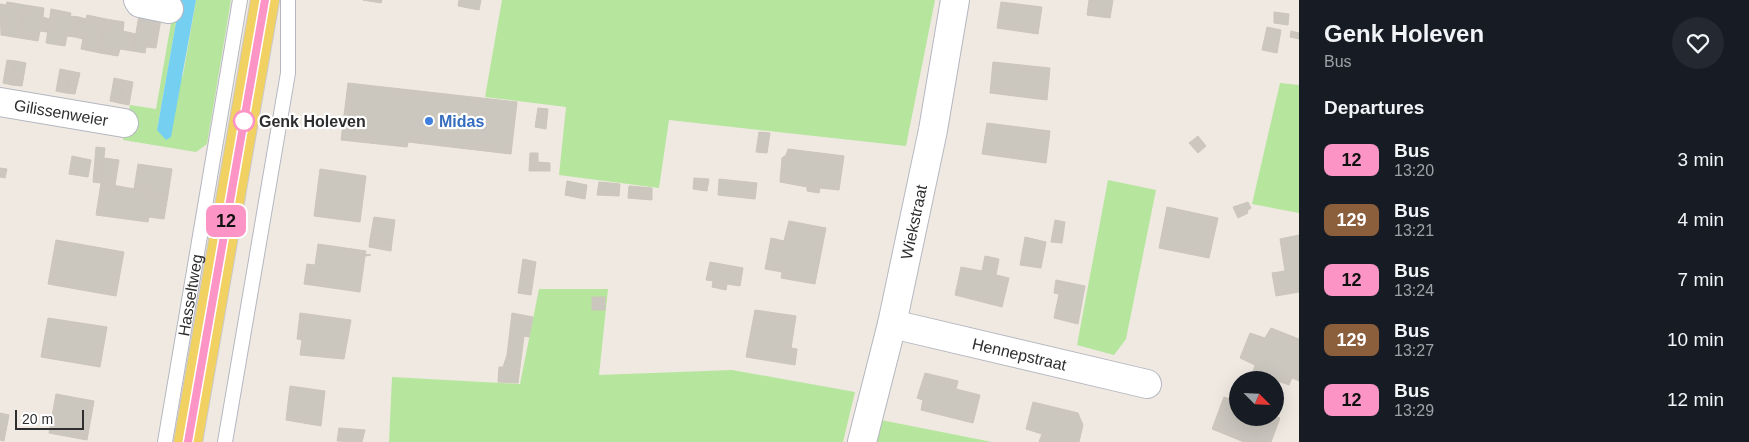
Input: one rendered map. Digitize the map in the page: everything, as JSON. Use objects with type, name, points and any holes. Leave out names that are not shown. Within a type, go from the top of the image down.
[{"type":"main road","name":"Hasseltweg","points":[[188,442],[265,0]]},
{"type":"street","points":[[138,0],[140,3],[169,8]]},
{"type":"street","name":"Wiekstraat","points":[[862,442],[892,324],[933,130],[956,0]]},
{"type":"street","name":"Gilissenweier","points":[[0,102],[124,123]]},
{"type":"street","name":"Hennepstraat","points":[[892,324],[1147,384]]},
{"type":"lane","name":"Hasseltweg","points":[[165,442],[240,0]]},
{"type":"lane","points":[[225,442],[288,74],[288,0]]},
{"type":"green space","points":[[175,0],[180,0],[157,130],[183,75],[196,0],[231,0],[207,144],[196,152],[123,140],[130,105],[156,109]]},
{"type":"green space","points":[[502,0],[935,0],[906,146],[669,120],[659,188],[559,175],[566,107],[485,97]]},
{"type":"green space","points":[[1280,83],[1299,85],[1299,213],[1252,204]]},
{"type":"green space","points":[[1108,180],[1156,190],[1126,339],[1114,355],[1077,345]]},
{"type":"green space","points":[[539,289],[608,289],[599,375],[732,370],[855,392],[843,442],[389,442],[392,377],[520,384]]},
{"type":"green space","points":[[881,420],[992,442],[876,442]]},
{"type":"water","points":[[180,0],[196,0],[171,137],[166,140],[157,130]]},
{"type":"building","points":[[363,0],[382,0],[381,3]]},
{"type":"building","points":[[459,0],[481,0],[479,10],[458,6]]},
{"type":"building","points":[[1089,0],[1113,0],[1110,18],[1087,15]]},
{"type":"building","points":[[7,2],[25,5],[20,38],[1,35],[0,4],[6,5]]},
{"type":"building","points":[[1001,2],[1042,7],[1038,34],[997,28]]},
{"type":"building","points":[[25,5],[44,8],[43,17],[49,19],[47,32],[40,31],[38,41],[20,38]]},
{"type":"building","points":[[51,9],[71,13],[70,16],[79,17],[75,37],[67,36],[65,46],[46,43]]},
{"type":"building","points":[[1274,12],[1289,14],[1288,25],[1274,23]]},
{"type":"building","points":[[87,15],[106,19],[100,53],[81,49],[83,39],[75,37],[79,17],[86,19]]},
{"type":"building","points":[[139,15],[161,19],[156,48],[146,47],[145,53],[133,51]]},
{"type":"building","points":[[106,19],[124,22],[123,31],[136,34],[133,51],[120,49],[118,56],[100,53]]},
{"type":"building","points":[[1267,27],[1281,30],[1277,53],[1262,50]]},
{"type":"building","points":[[1291,31],[1299,33],[1299,39],[1290,37]]},
{"type":"building","points":[[7,60],[16,61],[12,85],[3,83]]},
{"type":"building","points":[[16,61],[26,63],[22,86],[12,85]]},
{"type":"building","points":[[993,62],[1050,68],[1047,100],[990,93]]},
{"type":"building","points":[[60,69],[70,71],[66,93],[56,91]]},
{"type":"building","points":[[70,71],[80,73],[75,94],[66,93]]},
{"type":"building","points":[[114,78],[123,80],[119,103],[110,101]]},
{"type":"building","points":[[123,80],[133,82],[129,105],[119,103]]},
{"type":"building","name":"Midas","points":[[348,83],[517,102],[511,154],[408,142],[407,147],[341,140]]},
{"type":"building","points":[[538,108],[548,109],[546,129],[535,127]]},
{"type":"building","points":[[987,123],[1050,131],[1046,163],[982,154]]},
{"type":"building","points":[[759,132],[770,133],[767,153],[756,152]]},
{"type":"building","points":[[1198,136],[1206,146],[1198,153],[1189,143]]},
{"type":"building","points":[[96,147],[105,148],[101,183],[93,182]]},
{"type":"building","points":[[788,149],[844,156],[839,190],[820,188],[819,193],[807,191],[807,187],[780,182],[782,158],[786,155]]},
{"type":"building","points":[[530,153],[538,153],[538,162],[550,163],[550,171],[529,171]]},
{"type":"building","points":[[72,156],[91,160],[88,177],[69,174]]},
{"type":"building","points":[[104,158],[119,160],[115,185],[101,183]]},
{"type":"building","points":[[138,164],[172,169],[168,195],[134,189]]},
{"type":"building","points":[[0,168],[7,169],[5,178],[0,177]]},
{"type":"building","points":[[320,169],[366,176],[360,222],[314,216]]},
{"type":"building","points":[[694,178],[709,179],[707,191],[693,189]]},
{"type":"building","points":[[719,179],[757,183],[755,199],[718,195]]},
{"type":"building","points":[[567,181],[587,185],[585,199],[565,195]]},
{"type":"building","points":[[599,182],[620,184],[619,196],[597,195]]},
{"type":"building","points":[[101,183],[168,195],[164,219],[149,217],[148,222],[96,215]]},
{"type":"building","points":[[629,186],[652,188],[652,200],[628,198]]},
{"type":"building","points":[[1248,202],[1251,208],[1247,211],[1248,213],[1238,218],[1233,207]]},
{"type":"building","points":[[1167,207],[1218,218],[1209,258],[1159,248]]},
{"type":"building","points":[[374,217],[395,220],[392,242],[370,239]]},
{"type":"building","points":[[1055,220],[1065,222],[1062,243],[1051,242]]},
{"type":"building","points":[[789,221],[826,228],[815,284],[781,278],[782,272],[765,269],[771,238],[784,241]]},
{"type":"building","points":[[1299,235],[1299,292],[1276,296],[1272,273],[1285,271],[1280,239]]},
{"type":"building","points":[[1025,237],[1046,242],[1041,268],[1020,265]]},
{"type":"building","points":[[370,239],[392,242],[391,251],[369,247]]},
{"type":"building","points":[[56,240],[124,252],[116,296],[48,284]]},
{"type":"building","points":[[318,244],[366,251],[365,254],[371,255],[365,256],[360,292],[304,284],[307,264],[315,265]]},
{"type":"building","points":[[985,256],[999,259],[996,275],[1009,278],[1002,307],[955,295],[961,267],[982,271]]},
{"type":"building","points":[[523,259],[536,262],[531,295],[518,293]]},
{"type":"building","points":[[710,262],[743,268],[740,286],[727,284],[726,290],[712,287],[713,281],[706,280]]},
{"type":"building","points":[[1056,280],[1085,286],[1078,324],[1054,318],[1059,294],[1054,293]]},
{"type":"building","points":[[592,297],[605,297],[605,310],[592,310]]},
{"type":"building","points":[[755,310],[796,316],[791,348],[797,349],[795,365],[746,357]]},
{"type":"building","points":[[300,313],[351,320],[344,359],[300,355],[302,340],[297,339]]},
{"type":"building","points":[[512,313],[533,317],[529,337],[524,336],[518,383],[498,382],[499,367],[503,367],[507,355]]},
{"type":"building","points":[[48,318],[107,327],[100,367],[41,357]]},
{"type":"building","points":[[1271,328],[1299,339],[1299,381],[1292,378],[1289,385],[1284,383],[1284,371],[1253,371],[1255,365],[1240,358],[1250,333],[1265,338]]},
{"type":"building","points":[[925,373],[958,381],[956,389],[980,395],[973,423],[921,410],[923,400],[917,398]]},
{"type":"building","points":[[290,386],[325,391],[321,426],[286,420]]},
{"type":"building","points":[[56,394],[94,401],[87,440],[49,433]]},
{"type":"building","points":[[1224,397],[1229,399],[1229,426],[1277,426],[1271,442],[1244,442],[1212,429]]},
{"type":"building","points":[[1033,402],[1078,413],[1083,425],[1079,442],[1039,442],[1042,434],[1026,429]]},
{"type":"building","points":[[0,413],[9,415],[4,441],[0,440]]},
{"type":"building","points":[[339,428],[365,430],[362,442],[337,441]]},
{"type":"bus line","name":"12","points":[[188,442],[265,0]]},
{"type":"place","name":"Genk Holeven","points":[[244,121]]},
{"type":"place","name":"Midas","points":[[429,121]]}]
